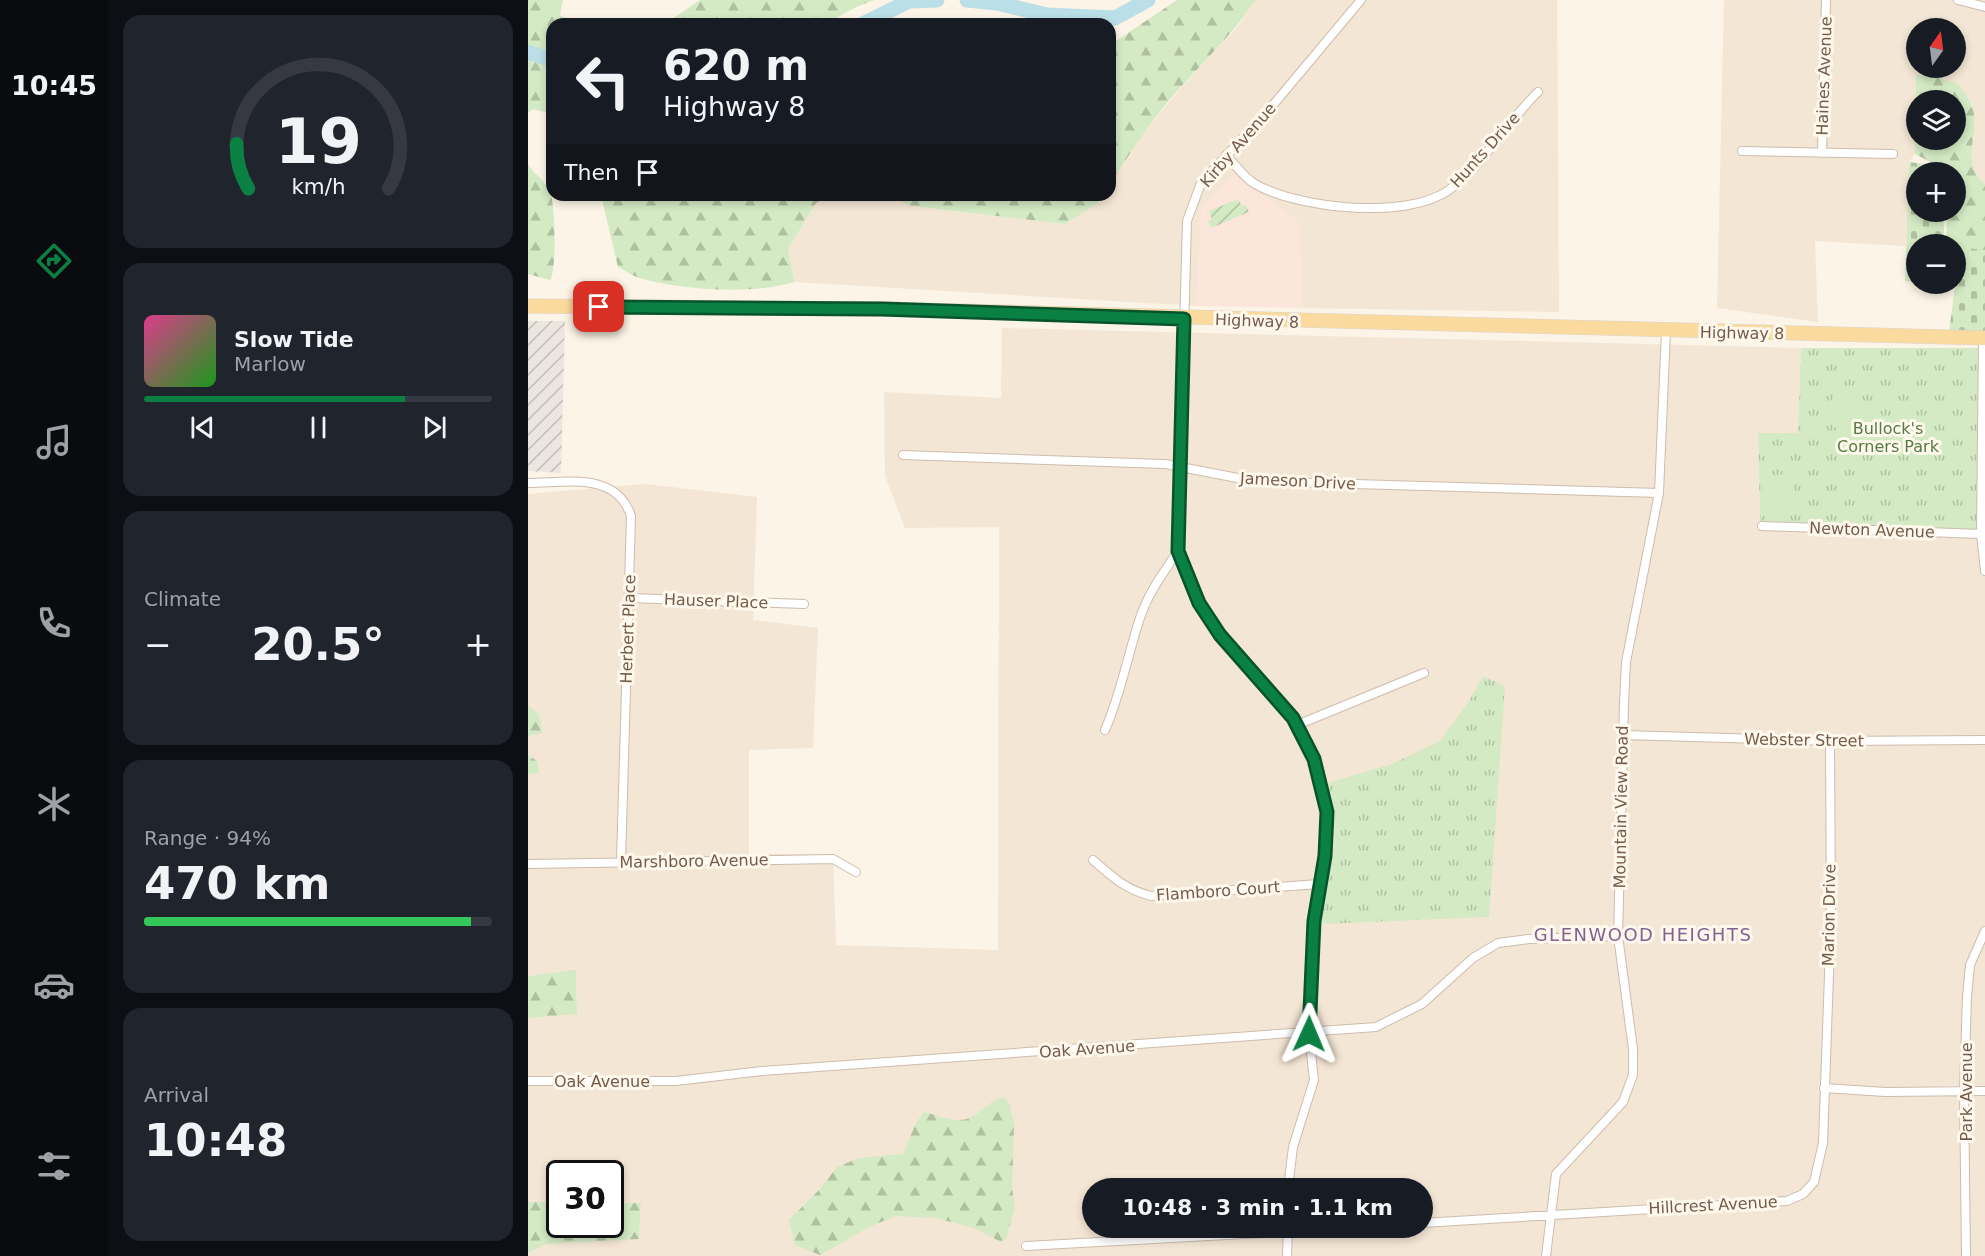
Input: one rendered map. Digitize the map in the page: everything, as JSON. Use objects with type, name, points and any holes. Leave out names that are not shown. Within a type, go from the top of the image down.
[{"type":"main road","name":"Highway 8","points":[[528,306],[882,309],[1666,332],[1984,338]]},
{"type":"street","name":"Kirby Avenue","points":[[1178,551],[1187,221],[1201,183],[1275,103],[1361,0]]},
{"type":"street","name":"Haines Avenue","points":[[1822,153],[1826,0]]},
{"type":"street","points":[[1958,0],[1985,7]]},
{"type":"street","name":"Hunts Drive","points":[[1226,155],[1254,183],[1279,194],[1357,208],[1414,205],[1448,190],[1475,165],[1538,92]]},
{"type":"street","points":[[1742,151],[1893,154]]},
{"type":"street","name":"Mountain View Road","points":[[1546,1256],[1556,1174],[1623,1102],[1633,1075],[1633,1049],[1618,936],[1626,662],[1659,493],[1666,332]]},
{"type":"street","points":[[1984,338],[1982,534],[1985,571]]},
{"type":"street","name":"Jameson Drive","points":[[903,455],[1165,465],[1253,482],[1659,493]]},
{"type":"street","name":"Herbert Place","points":[[528,483],[591,482],[608,486],[620,494],[631,516],[621,861]]},
{"type":"street","name":"Newton Avenue","points":[[1762,526],[1982,534]]},
{"type":"street","points":[[1178,551],[1199,603],[1220,635],[1274,693],[1297,725],[1314,759],[1327,812],[1325,856],[1319,884],[1310,969],[1309,1034],[1314,1080],[1293,1148],[1289,1178]]},
{"type":"street","points":[[1105,730],[1141,614],[1151,591],[1178,551]]},
{"type":"street","name":"Hauser Place","points":[[628,598],[804,604]]},
{"type":"street","points":[[1297,725],[1424,673]]},
{"type":"street","name":"Webster Street","points":[[1623,735],[1830,741],[1985,740]]},
{"type":"street","name":"Marion Drive","points":[[1824,1088],[1831,918],[1830,741]]},
{"type":"street","name":"Marshboro Avenue","points":[[528,864],[832,859],[856,872]]},
{"type":"street","name":"Flamboro Court","points":[[1093,860],[1134,892],[1150,896],[1319,884]]},
{"type":"street","name":"Park Avenue","points":[[1966,1256],[1964,1091],[1970,965],[1985,931]]},
{"type":"street","name":"Oak Avenue","points":[[528,1081],[676,1081],[762,1071],[1376,1028],[1422,1004],[1473,958],[1498,943],[1529,939],[1618,936]]},
{"type":"street","points":[[1824,1088],[1885,1092],[1985,1091]]},
{"type":"street","name":"Hillcrest Avenue","points":[[1433,1222],[1787,1201],[1803,1194],[1814,1182],[1821,1161],[1824,1088]]},
{"type":"street","points":[[1026,1246],[1157,1238]]},
{"type":"street","points":[[1287,1256],[1288,1238]]},
{"type":"shaded area","points":[[1256,0],[1557,0],[1559,312],[1302,308],[1299,222],[1202,207],[1197,306],[794,282],[788,249],[816,203],[820,201],[899,201],[911,206],[1065,224],[1098,201],[1116,201],[1116,175],[1144,133],[1178,91],[1239,25]]},
{"type":"shaded area","points":[[1724,0],[1985,0],[1985,184],[1977,178],[1971,161],[1974,115],[1971,103],[1966,100],[1966,90],[1947,90],[1924,78],[1966,78],[1966,18],[1906,18],[1906,78],[1917,78],[1917,90],[1906,90],[1906,150],[1915,150],[1909,162],[1906,162],[1906,246],[1815,241],[1818,322],[1717,308]]},
{"type":"shaded area","points":[[1235,175],[1299,222],[1302,308],[1197,306],[1202,207]]},
{"type":"shaded area","points":[[528,321],[565,321],[561,473],[528,471]]},
{"type":"shaded area","points":[[1002,328],[1801,348],[1798,434],[1758,433],[1760,522],[1985,348],[1985,1256],[528,1256],[528,1253],[547,1244],[639,1239],[641,1203],[624,1203],[624,1160],[546,1160],[546,1202],[528,1202],[528,1018],[577,1013],[576,971],[528,976],[528,774],[538,773],[537,761],[528,755],[528,736],[543,732],[539,714],[528,705],[528,494],[645,484],[757,497],[753,620],[818,628],[813,748],[749,750],[749,854],[833,854],[836,945],[998,950],[999,527],[905,528],[885,476],[884,392],[1001,398]]},
{"type":"green space","points":[[528,0],[563,0],[560,15],[565,18],[546,18],[546,112],[533,109],[528,113]]},
{"type":"green space","points":[[700,0],[874,0],[836,18],[674,18]]},
{"type":"green space","points":[[1177,0],[1256,0],[1159,112],[1116,175],[1116,41]]},
{"type":"green space","points":[[1916,78],[1938,78],[1959,84],[1963,90],[1916,90]]},
{"type":"green space","points":[[1966,95],[1974,114],[1972,160],[1978,177],[1985,184],[1985,287],[1966,285],[1966,234],[1946,234],[1947,222],[1966,222],[1966,162],[1931,162],[1915,154],[1915,150],[1966,150]]},
{"type":"green space","points":[[528,164],[546,185],[546,201],[552,201],[554,265],[550,280],[528,274]]},
{"type":"green space","points":[[1238,199],[1242,206],[1246,205],[1249,212],[1211,228],[1208,221],[1212,219],[1209,211]]},
{"type":"green space","points":[[602,201],[820,201],[816,203],[788,249],[794,282],[759,289],[718,290],[659,283],[636,277],[618,267]]},
{"type":"green space","points":[[899,201],[1099,201],[1065,224],[911,206]]},
{"type":"green space","points":[[1907,222],[1944,222],[1944,234],[1907,234]]},
{"type":"green space","points":[[1966,248],[1985,250],[1985,333],[1949,332],[1954,294],[1966,294]]},
{"type":"green space","name":"Bullock's Corners Park","points":[[1801,348],[1980,348],[1978,530],[1760,522],[1758,433],[1798,433]]},
{"type":"green space","points":[[1845,388],[1854,390],[1871,412],[1868,426],[1854,430],[1840,430],[1826,417],[1824,409],[1840,390]]},
{"type":"green space","points":[[1784,474],[1793,485],[1792,509],[1763,509],[1762,481],[1769,476]]},
{"type":"green space","points":[[1483,676],[1505,686],[1489,917],[1321,924],[1333,851],[1335,814],[1328,783],[1392,764],[1440,741],[1468,703]]},
{"type":"green space","points":[[528,705],[539,714],[543,733],[528,736]]},
{"type":"green space","points":[[528,755],[537,761],[539,773],[528,774]]},
{"type":"green space","points":[[576,970],[577,1014],[528,1018],[528,976]]},
{"type":"green space","points":[[1004,1097],[1009,1103],[1014,1123],[1012,1189],[1015,1207],[1006,1239],[1001,1242],[974,1228],[936,1218],[895,1216],[869,1227],[820,1255],[795,1245],[789,1220],[820,1189],[837,1167],[859,1158],[903,1154],[916,1123],[924,1112],[962,1120],[972,1117],[994,1101]]},
{"type":"green space","points":[[528,1202],[546,1202],[546,1238],[624,1238],[624,1203],[641,1203],[639,1239],[547,1244],[528,1253]]},
{"type":"waterway","points":[[875,18],[909,1],[937,0]]},
{"type":"waterway","points":[[967,0],[997,3],[1047,15],[1115,18],[1148,0]]},
{"type":"waterway","points":[[528,52],[546,58]]},
{"type":"district","name":"GLENWOOD HEIGHTS","points":[[1643,934]]},
{"type":"route","points":[[599,307],[882,309],[1184,319],[1178,551],[1199,603],[1220,635],[1274,693],[1293,718],[1314,759],[1323,787],[1327,812],[1327,834],[1314,921],[1310,969],[1309,1034]]}]
